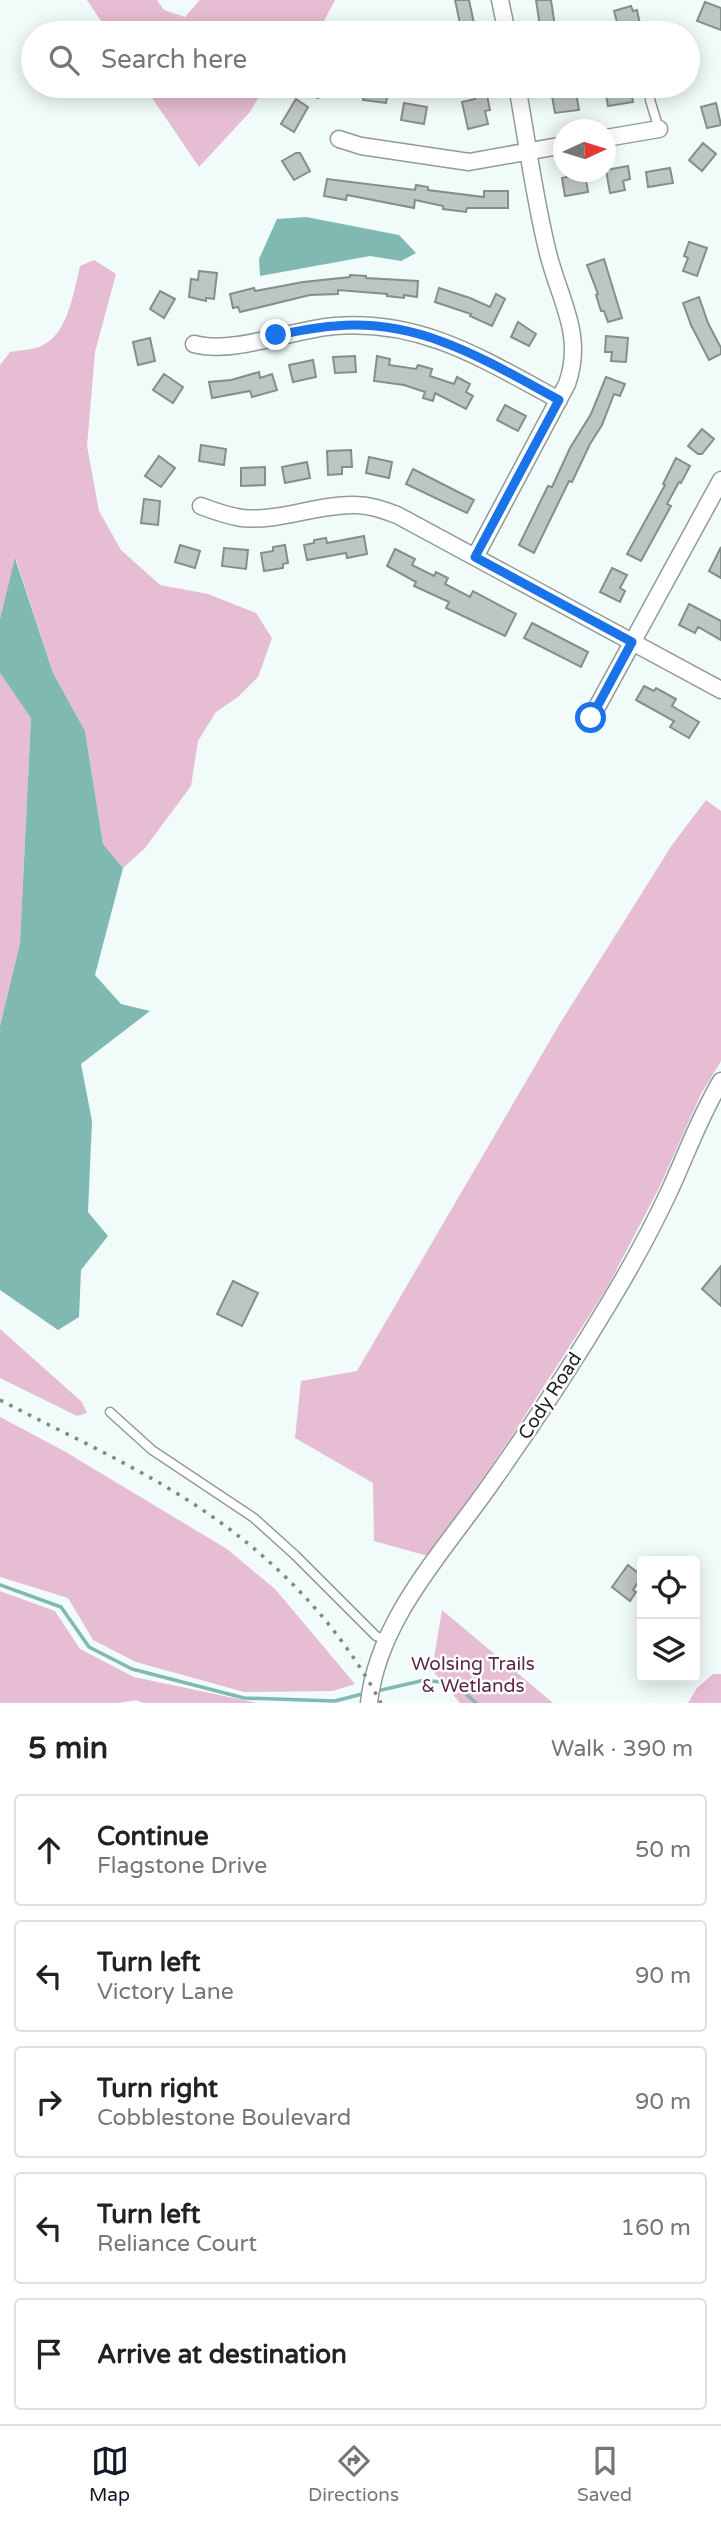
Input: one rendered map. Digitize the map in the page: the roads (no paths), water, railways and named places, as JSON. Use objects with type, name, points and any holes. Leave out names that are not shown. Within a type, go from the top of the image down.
[{"type":"street","points":[[500,0],[504,21]]},
{"type":"street","points":[[475,557],[559,400],[573,367],[574,338],[547,250],[519,98]]},
{"type":"street","points":[[616,136],[659,129]]},
{"type":"street","points":[[339,139],[361,146],[469,162],[553,147]]},
{"type":"street","points":[[194,344],[225,347],[334,326],[379,327],[423,334],[450,343],[559,400]]},
{"type":"street","points":[[591,718],[721,480]]},
{"type":"street","points":[[201,506],[243,518],[270,517],[355,505],[376,507],[397,515],[721,690]]},
{"type":"street","name":"Cody Road","points":[[369,1703],[387,1640],[404,1608],[526,1434],[612,1298],[657,1215],[703,1113],[721,1081]]},
{"type":"lane","points":[[650,98],[659,129]]},
{"type":"lane","points":[[110,1412],[152,1450],[254,1518],[376,1636],[387,1640]]},
{"type":"waterway","points":[[0,1585],[61,1607],[89,1647],[132,1669],[244,1698],[335,1701],[366,1693]]},
{"type":"waterway","points":[[377,1691],[425,1680],[455,1684],[476,1703]]},
{"type":"railway","points":[[0,1400],[146,1475],[202,1509],[251,1546],[314,1607],[350,1653],[381,1703]]},
{"type":"park label","name":"Wolsing Trails & Wetlands","points":[[473,1675]]}]
